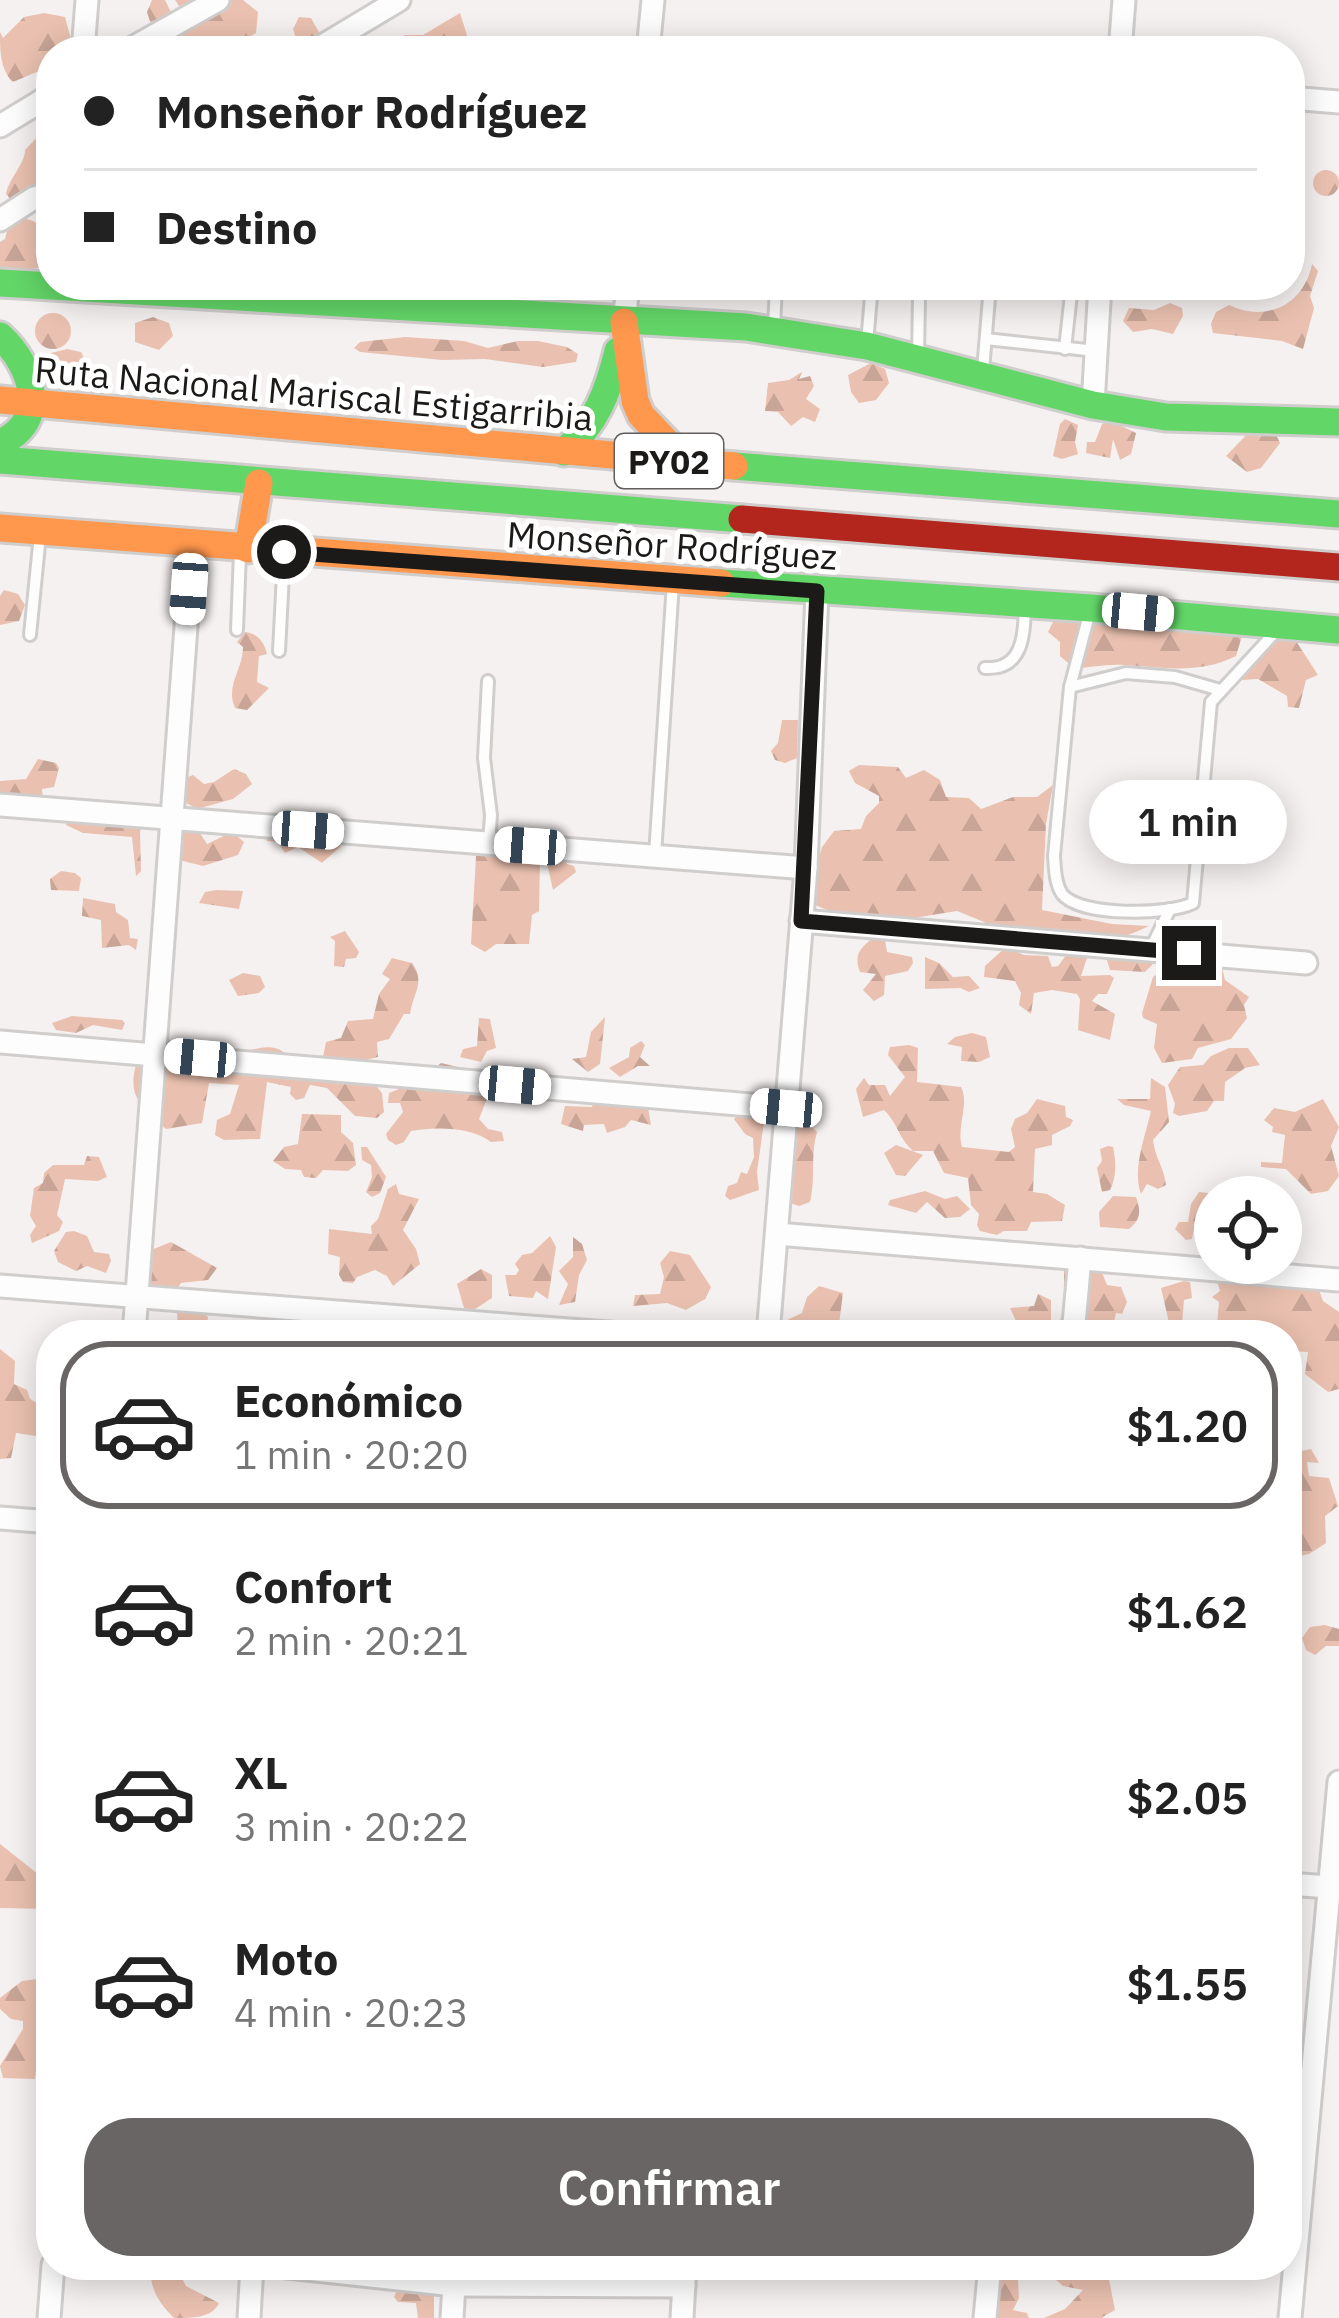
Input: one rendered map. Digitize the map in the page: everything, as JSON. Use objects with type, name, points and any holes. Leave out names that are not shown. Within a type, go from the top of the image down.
[{"type":"main road","points":[[0,284],[36,285]]},
{"type":"main road","points":[[299,300],[774,331],[867,346],[1093,405],[1166,417],[1339,422]]},
{"type":"main road","points":[[564,452],[589,431],[607,401],[624,322]]},
{"type":"main road","points":[[624,322],[641,416],[686,462]]},
{"type":"main road","points":[[0,336],[12,344],[21,360],[31,403],[30,420],[14,438],[0,443]]},
{"type":"main road","name":"Ruta Nacional Mariscal Estigarribia","points":[[0,400],[564,452],[1339,514]]},
{"type":"main road","name":"PY02","points":[[0,460],[1339,567]]},
{"type":"main road","points":[[244,549],[259,483]]},
{"type":"main road","name":"Monseñor Rodríguez","points":[[0,528],[1339,630]]},
{"type":"street","points":[[84,36],[87,0]]},
{"type":"street","points":[[154,36],[218,0]]},
{"type":"street","points":[[339,36],[399,0]]},
{"type":"street","points":[[649,36],[653,0]]},
{"type":"street","points":[[1121,36],[1124,0]]},
{"type":"street","points":[[1305,99],[1339,102]]},
{"type":"street","points":[[0,126],[36,104]]},
{"type":"street","points":[[0,220],[36,198]]},
{"type":"street","points":[[624,322],[626,300]]},
{"type":"street","points":[[1093,405],[1099,300]]},
{"type":"street","points":[[135,1320],[192,545]]},
{"type":"street","points":[[769,1320],[806,868],[817,591]]},
{"type":"street","points":[[0,805],[806,868]]},
{"type":"street","points":[[801,921],[1306,963]]},
{"type":"street","points":[[0,1042],[786,1108]]},
{"type":"street","points":[[777,1234],[1339,1280]]},
{"type":"street","points":[[1074,1320],[1080,1258]]},
{"type":"street","points":[[0,1286],[433,1320]]},
{"type":"street","points":[[0,1518],[36,1521]]},
{"type":"street","points":[[1302,2189],[1339,1782]]},
{"type":"street","points":[[1302,1885],[1330,1887]]},
{"type":"street","points":[[49,2318],[52,2280]]},
{"type":"street","points":[[249,2318],[251,2280]]},
{"type":"street","points":[[408,2280],[454,2285],[582,2280]]},
{"type":"street","points":[[682,2318],[685,2280]]},
{"type":"street","points":[[985,2318],[989,2280]]},
{"type":"street","points":[[1290,2318],[1294,2280]]},
{"type":"street","points":[[452,2318],[454,2285]]},
{"type":"lane","points":[[774,331],[775,300]]},
{"type":"lane","points":[[867,346],[871,300]]},
{"type":"lane","points":[[918,361],[919,300]]},
{"type":"lane","points":[[983,374],[989,300]]},
{"type":"lane","points":[[1065,349],[1070,300]]},
{"type":"lane","points":[[986,338],[1096,351]]},
{"type":"lane","points":[[30,635],[40,531]]},
{"type":"lane","points":[[237,630],[244,549]]},
{"type":"lane","points":[[279,651],[284,552]]},
{"type":"lane","points":[[655,855],[673,581]]},
{"type":"lane","points":[[985,668],[1013,660],[1021,646],[1026,604]]},
{"type":"lane","points":[[1091,608],[1070,687],[1054,856],[1061,892],[1070,901],[1118,912],[1188,906],[1195,895],[1211,702],[1281,626]]},
{"type":"lane","points":[[1070,687],[1126,673],[1175,677],[1220,690]]},
{"type":"lane","points":[[488,681],[484,758],[491,815],[489,843]]},
{"type":"lane","points":[[1150,950],[1170,909]]},
{"type":"green space","points":[[152,0],[165,0],[173,16],[185,15],[175,0],[243,0],[258,12],[256,33],[164,36],[169,28],[152,28],[147,12]]},
{"type":"green space","points":[[44,13],[65,17],[70,36],[36,36],[36,72],[13,82],[3,65],[0,32],[3,38],[24,17]]},
{"type":"green space","points":[[460,13],[467,35],[404,36],[423,35]]},
{"type":"green space","points":[[299,17],[311,18],[320,34],[295,36]]},
{"type":"green space","points":[[36,138],[36,191],[13,202],[6,194],[25,150]]},
{"type":"green space","points":[[1326,170],[1339,183],[1326,196],[1313,183]]},
{"type":"green space","points":[[10,219],[36,224],[36,268],[0,277],[0,242]]},
{"type":"green space","points":[[1312,264],[1318,271],[1303,349],[1282,341],[1213,333],[1216,312],[1229,305],[1256,312],[1305,300]]},
{"type":"green space","points":[[1170,303],[1182,308],[1183,316],[1173,334],[1152,329],[1133,332],[1123,321],[1129,308],[1154,310]]},
{"type":"green space","points":[[53,313],[66,318],[71,331],[66,344],[53,349],[40,344],[35,331],[40,318]]},
{"type":"green space","points":[[153,317],[169,323],[173,336],[159,350],[135,342],[135,323]]},
{"type":"green space","points":[[405,337],[464,341],[488,348],[538,341],[578,354],[576,362],[543,367],[354,348],[360,342]]},
{"type":"green space","points":[[67,349],[81,352],[81,372],[52,385],[34,379],[31,358]]},
{"type":"green space","points":[[871,363],[885,369],[889,383],[876,400],[859,403],[848,375]]},
{"type":"green space","points":[[802,372],[799,379],[810,376],[814,386],[806,399],[820,409],[815,422],[803,417],[791,426],[778,412],[765,411],[768,383],[789,380]]},
{"type":"green space","points":[[1065,419],[1078,425],[1078,454],[1062,459],[1053,456]]},
{"type":"green space","points":[[1111,421],[1136,433],[1131,454],[1120,460],[1113,439],[1110,458],[1086,453],[1087,442],[1095,442],[1102,424]]},
{"type":"green space","points":[[1252,429],[1275,432],[1280,443],[1261,468],[1247,472],[1226,456]]},
{"type":"green space","points":[[4,590],[18,594],[25,605],[19,621],[0,625],[0,596]]},
{"type":"green space","points":[[1056,616],[1242,636],[1236,656],[1208,666],[1075,669],[1060,656],[1060,642],[1048,632]]},
{"type":"green space","points":[[245,632],[264,646],[267,654],[259,656],[257,682],[269,688],[247,710],[235,708],[232,700],[243,647],[237,642]]},
{"type":"green space","points":[[1279,635],[1296,641],[1318,675],[1306,680],[1299,708],[1288,707],[1287,696],[1258,679],[1241,680],[1233,675]]},
{"type":"green space","points":[[782,720],[798,720],[797,758],[785,763],[775,760],[771,751],[778,743]]},
{"type":"green space","points":[[38,759],[59,768],[54,787],[42,789],[43,798],[0,796],[0,781],[26,779]]},
{"type":"green space","points":[[859,765],[898,767],[906,778],[924,770],[940,780],[946,797],[969,798],[981,809],[1013,797],[1037,797],[1053,785],[1042,910],[1149,926],[1109,939],[1069,930],[1043,938],[1003,936],[957,911],[888,922],[868,915],[849,919],[815,905],[822,847],[834,831],[861,829],[879,803],[879,796],[855,783],[849,771]]},
{"type":"green space","points":[[234,769],[246,774],[252,784],[233,799],[197,809],[183,801],[183,779],[193,775],[204,784]]},
{"type":"green space","points":[[71,815],[144,824],[141,871],[136,876],[132,837],[83,833],[66,825]]},
{"type":"green space","points":[[280,822],[342,839],[341,846],[322,863],[298,847],[285,853],[266,836]]},
{"type":"green space","points":[[189,829],[200,833],[207,844],[232,832],[244,842],[238,855],[203,866],[167,857],[168,840]]},
{"type":"green space","points":[[560,846],[576,872],[553,890],[547,863],[540,856]]},
{"type":"green space","points":[[476,856],[540,860],[539,911],[532,915],[529,944],[496,944],[485,952],[471,944]]},
{"type":"green space","points":[[61,871],[81,878],[79,891],[51,890],[50,879]]},
{"type":"green space","points":[[243,891],[239,909],[199,903],[205,892]]},
{"type":"green space","points":[[83,898],[115,904],[116,912],[128,920],[130,938],[138,939],[136,950],[129,945],[102,948],[101,920],[82,916]]},
{"type":"green space","points":[[345,931],[359,952],[356,958],[346,959],[344,967],[334,966],[335,941],[330,937]]},
{"type":"green space","points":[[875,936],[885,939],[887,952],[912,957],[913,963],[908,971],[885,976],[884,995],[874,1001],[863,990],[876,974],[860,972],[857,960]]},
{"type":"green space","points":[[1006,947],[1024,955],[1048,956],[1052,967],[1067,954],[1087,958],[1081,976],[1114,978],[1107,994],[1098,994],[1092,1001],[1115,1014],[1110,1040],[1078,1030],[1077,994],[1034,993],[1031,1014],[1019,1005],[1021,993],[1015,981],[984,977],[985,966]]},
{"type":"green space","points":[[1152,956],[1154,963],[1145,972],[1110,970],[1106,957]]},
{"type":"green space","points":[[925,957],[953,977],[969,976],[980,988],[969,992],[925,989]]},
{"type":"green space","points":[[392,958],[412,963],[416,970],[418,982],[410,1014],[404,1014],[389,1039],[377,1042],[378,1057],[355,1063],[323,1057],[326,1042],[341,1038],[348,1021],[373,1019],[379,994],[390,979],[382,974]]},
{"type":"green space","points":[[1175,960],[1222,967],[1225,980],[1249,997],[1244,1005],[1247,1018],[1231,1039],[1198,1048],[1192,1059],[1162,1063],[1154,1048],[1157,1024],[1142,1013],[1153,977]]},
{"type":"green space","points":[[243,973],[260,976],[265,987],[259,993],[238,996],[229,980]]},
{"type":"green space","points":[[72,1016],[125,1023],[122,1030],[93,1025],[76,1033],[56,1030],[52,1023]]},
{"type":"green space","points":[[605,1017],[600,1064],[588,1072],[572,1059],[586,1057],[591,1032]]},
{"type":"green space","points":[[479,1018],[490,1019],[496,1048],[487,1051],[481,1062],[460,1057],[463,1049],[477,1046]]},
{"type":"green space","points":[[972,1033],[986,1037],[990,1057],[961,1061],[962,1047],[947,1044]]},
{"type":"green space","points":[[168,1040],[228,1054],[273,1048],[291,1059],[299,1073],[370,1079],[382,1093],[384,1112],[377,1118],[355,1116],[327,1088],[310,1085],[304,1098],[296,1100],[291,1087],[267,1082],[260,1139],[224,1140],[215,1135],[217,1120],[230,1114],[239,1085],[209,1083],[202,1123],[166,1129],[138,1100],[133,1082],[142,1043]]},
{"type":"green space","points":[[641,1041],[645,1045],[640,1057],[650,1066],[638,1066],[620,1077],[609,1068],[629,1057],[630,1048]]},
{"type":"green space","points":[[890,1047],[918,1048],[917,1082],[961,1087],[962,1147],[1009,1152],[1015,1147],[1011,1129],[1015,1119],[1027,1113],[1037,1099],[1065,1106],[1066,1117],[1073,1120],[1070,1126],[1052,1135],[1052,1145],[1035,1149],[1033,1192],[1065,1205],[1062,1221],[1031,1222],[1027,1231],[997,1235],[980,1231],[968,1178],[944,1173],[933,1151],[913,1151],[884,1110],[863,1117],[856,1089],[864,1078],[869,1085],[885,1085],[890,1096],[905,1077],[888,1055]]},
{"type":"green space","points":[[1229,1048],[1248,1048],[1260,1065],[1245,1068],[1225,1082],[1224,1101],[1214,1101],[1207,1111],[1173,1113],[1168,1085],[1180,1067],[1203,1065]]},
{"type":"green space","points":[[441,1063],[463,1068],[469,1083],[485,1087],[488,1096],[479,1119],[488,1129],[502,1132],[504,1141],[441,1129],[411,1131],[396,1145],[388,1140],[386,1134],[403,1112],[400,1103],[388,1103],[389,1093],[402,1082],[421,1080]]},
{"type":"green space","points":[[1151,1078],[1165,1087],[1169,1122],[1153,1140],[1166,1185],[1158,1189],[1147,1184],[1141,1194],[1139,1164],[1151,1111],[1117,1099],[1150,1099]]},
{"type":"green space","points":[[595,1098],[648,1108],[651,1125],[631,1120],[607,1133],[604,1124],[584,1125],[583,1131],[561,1124],[565,1106],[592,1107]]},
{"type":"green space","points":[[1323,1099],[1339,1127],[1331,1146],[1339,1176],[1328,1191],[1311,1194],[1302,1185],[1302,1176],[1261,1167],[1261,1162],[1282,1163],[1285,1135],[1272,1132],[1273,1127],[1264,1120],[1274,1108],[1295,1112]]},
{"type":"green space","points":[[744,1108],[764,1122],[759,1190],[730,1200],[725,1196],[728,1186],[737,1183],[741,1172],[747,1174],[754,1157],[753,1138],[734,1119]]},
{"type":"green space","points":[[302,1114],[341,1115],[341,1132],[353,1143],[356,1165],[348,1171],[323,1170],[316,1178],[273,1161],[284,1147],[298,1144]]},
{"type":"green space","points":[[808,1123],[817,1132],[812,1193],[810,1202],[799,1206],[781,1200],[795,1171],[782,1146],[796,1124]]},
{"type":"green space","points":[[896,1145],[923,1155],[905,1176],[896,1175],[884,1153]]},
{"type":"green space","points":[[361,1147],[367,1147],[386,1177],[380,1193],[372,1197],[366,1192],[371,1165],[362,1160]]},
{"type":"green space","points":[[1113,1147],[1115,1174],[1110,1190],[1102,1192],[1097,1168],[1102,1161],[1100,1149]]},
{"type":"green space","points":[[87,1156],[99,1157],[107,1177],[65,1179],[57,1215],[63,1222],[59,1231],[32,1243],[34,1188],[43,1183],[44,1173],[53,1165],[84,1165]]},
{"type":"green space","points":[[396,1184],[399,1194],[419,1199],[403,1230],[420,1264],[393,1286],[375,1270],[353,1283],[343,1282],[340,1257],[328,1254],[329,1229],[372,1234],[371,1226],[388,1189]]},
{"type":"green space","points":[[925,1191],[945,1199],[957,1196],[970,1209],[960,1217],[945,1218],[927,1202],[916,1213],[888,1205],[890,1200]]},
{"type":"green space","points":[[1113,1196],[1136,1197],[1139,1214],[1129,1229],[1100,1227],[1099,1212]]},
{"type":"green space","points":[[1194,1200],[1194,1228],[1192,1239],[1186,1240],[1175,1229],[1179,1222],[1188,1222]]},
{"type":"green space","points":[[66,1232],[87,1236],[94,1252],[109,1254],[106,1273],[87,1266],[76,1271],[58,1262],[54,1251]]},
{"type":"green space","points":[[550,1236],[556,1247],[548,1299],[536,1291],[533,1298],[509,1296],[505,1275],[516,1275],[515,1264],[522,1255],[532,1253]]},
{"type":"green space","points":[[573,1237],[582,1244],[587,1260],[575,1302],[559,1305],[568,1284],[559,1271],[573,1257]]},
{"type":"green space","points":[[171,1242],[217,1268],[208,1280],[181,1283],[176,1290],[145,1288],[142,1261],[151,1250]]},
{"type":"green space","points":[[670,1251],[690,1255],[711,1287],[705,1299],[686,1310],[667,1303],[633,1306],[635,1295],[660,1294],[664,1277],[660,1263]]},
{"type":"green space","points":[[1096,1258],[1107,1285],[1121,1287],[1127,1302],[1122,1314],[1116,1313],[1114,1320],[1060,1320],[1064,1306],[1076,1296],[1064,1291],[1064,1270]]},
{"type":"green space","points":[[481,1269],[492,1275],[492,1298],[472,1311],[464,1308],[457,1284]]},
{"type":"green space","points":[[1190,1282],[1192,1298],[1184,1300],[1182,1320],[1168,1320],[1161,1288]]},
{"type":"green space","points":[[1218,1284],[1301,1284],[1319,1290],[1323,1301],[1339,1312],[1339,1389],[1328,1392],[1305,1374],[1308,1352],[1302,1352],[1302,1320],[1217,1320],[1219,1302],[1212,1297],[1220,1291]]},
{"type":"green space","points":[[819,1286],[843,1293],[840,1320],[787,1320],[802,1313],[807,1297]]},
{"type":"green space","points":[[1038,1294],[1051,1300],[1051,1320],[1016,1320],[1010,1308],[1034,1306]]},
{"type":"green space","points":[[186,1298],[208,1320],[177,1320],[177,1312],[167,1310]]},
{"type":"green space","points":[[0,1349],[15,1361],[14,1384],[27,1390],[36,1402],[36,1436],[16,1433],[11,1458],[0,1459]]},
{"type":"green space","points":[[1311,1449],[1319,1463],[1307,1462],[1309,1476],[1329,1478],[1338,1506],[1325,1516],[1326,1543],[1302,1556],[1302,1451]]},
{"type":"green space","points":[[1310,1627],[1339,1629],[1339,1646],[1326,1646],[1315,1655],[1306,1650],[1302,1638]]},
{"type":"green space","points":[[0,1844],[36,1872],[36,1909],[0,1908]]},
{"type":"green space","points":[[36,1979],[35,2079],[3,2078],[0,2066],[23,2029],[23,2021],[11,2019],[0,2009],[0,1998],[22,1981]]},
{"type":"green space","points":[[183,2280],[219,2303],[207,2314],[174,2318],[152,2281]]},
{"type":"green space","points":[[434,2280],[434,2318],[418,2318],[416,2303],[398,2302],[394,2297],[399,2286]]},
{"type":"green space","points":[[994,2280],[1018,2280],[1019,2298],[1013,2310],[1029,2318],[992,2318]]},
{"type":"green space","points":[[1056,2280],[1109,2280],[1115,2310],[1101,2318],[1044,2318],[1065,2309],[1083,2290]]},
{"type":"traffic: fast","points":[[0,283],[36,285]]},
{"type":"traffic: fast","points":[[288,300],[746,327],[867,346],[1093,405],[1166,417],[1339,422]]},
{"type":"traffic: fast","points":[[0,336],[21,362],[31,392],[26,421],[0,443]]},
{"type":"traffic: fast","points":[[564,452],[599,406],[618,351]]},
{"type":"traffic: fast","points":[[0,460],[742,519]]},
{"type":"traffic: fast","points":[[734,466],[1339,514]]},
{"type":"traffic: fast","points":[[721,583],[1339,630]]},
{"type":"traffic: slow","points":[[624,322],[641,415],[686,462]]},
{"type":"traffic: slow","points":[[0,400],[734,466]]},
{"type":"traffic: slow","points":[[248,549],[259,483]]},
{"type":"traffic: slow","points":[[0,528],[721,583]]},
{"type":"traffic: jam","points":[[742,519],[1339,567]]},
{"type":"route","points":[[284,552],[817,591],[801,921],[1189,953]]}]
